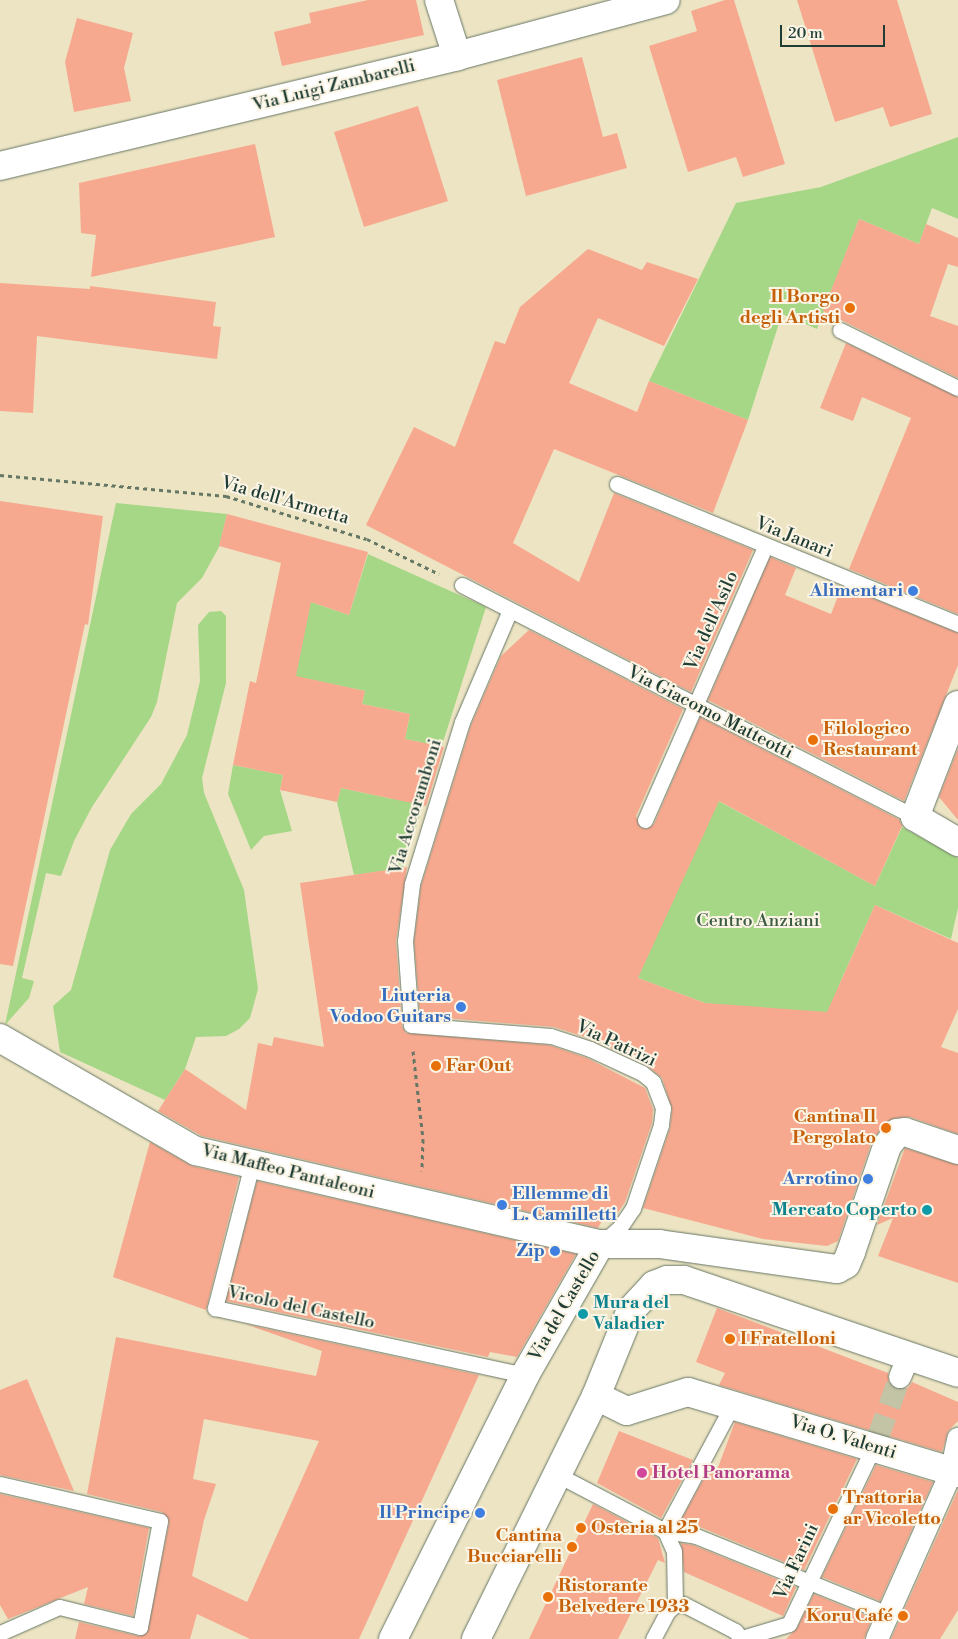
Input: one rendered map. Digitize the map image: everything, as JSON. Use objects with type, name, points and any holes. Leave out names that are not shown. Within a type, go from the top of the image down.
[{"type":"street","points":[[439,0],[457,56]]},
{"type":"street","name":"Via Luigi Zambarelli","points":[[0,166],[457,56],[666,0]]},
{"type":"street","points":[[915,817],[958,705]]},
{"type":"street","name":"Via Giacomo Matteotti","points":[[915,817],[958,842]]},
{"type":"street","name":"Via Maffeo Pantaleoni","points":[[0,1038],[196,1151],[600,1244]]},
{"type":"street","name":"Via del Castello","points":[[394,1639],[525,1375],[600,1244],[659,1244],[837,1269],[846,1264],[887,1146],[897,1133],[905,1132],[958,1150]]},
{"type":"street","points":[[476,1639],[596,1396],[631,1310],[642,1295],[667,1280],[684,1280],[904,1368],[958,1373]]},
{"type":"street","name":"Via O. Valenti","points":[[596,1396],[627,1411],[688,1392],[876,1441],[955,1473]]},
{"type":"street","points":[[877,1639],[955,1473],[958,1439]]},
{"type":"lane","points":[[840,330],[958,388]]},
{"type":"lane","name":"Via Janari","points":[[617,484],[958,624]]},
{"type":"lane","name":"Via dell'Asilo","points":[[645,820],[765,546]]},
{"type":"lane","name":"Via Giacomo Matteotti","points":[[462,585],[915,817]]},
{"type":"lane","name":"Via Accoramboni","points":[[411,1025],[405,941],[412,884],[462,722],[510,610]]},
{"type":"lane","name":"Via Patrizi","points":[[411,1025],[551,1036],[590,1049],[642,1073],[653,1082],[663,1108],[661,1125],[633,1208],[620,1226],[600,1244]]},
{"type":"lane","name":"Vicolo del Castello","points":[[252,1164],[215,1308],[525,1375]]},
{"type":"lane","points":[[665,1531],[733,1404]]},
{"type":"lane","name":"Via Farini","points":[[742,1638],[789,1624],[808,1580],[876,1441]]},
{"type":"lane","points":[[558,1475],[665,1531],[696,1536],[888,1614]]},
{"type":"lane","points":[[0,1484],[160,1521],[140,1627],[59,1607],[0,1633]]},
{"type":"lane","points":[[653,1639],[663,1619],[675,1605],[674,1551],[665,1531]]},
{"type":"lane","points":[[675,1605],[690,1607],[742,1638]]},
{"type":"path","name":"Via dell'Armetta","points":[[0,475],[226,496],[367,539],[462,585]]},
{"type":"path","points":[[413,1042],[423,1139],[421,1179]]},
{"type":"green space","points":[[958,137],[958,219],[932,208],[919,244],[859,219],[817,329],[782,314],[748,420],[649,381],[736,203],[821,187]]},
{"type":"green space","points":[[116,503],[227,514],[219,547],[202,578],[177,603],[157,702],[151,717],[92,807],[74,841],[61,876],[46,873],[22,978],[34,981],[29,998],[5,1025]]},
{"type":"green space","points":[[368,554],[486,607],[403,868],[354,875],[337,802],[341,788],[393,799],[398,777],[420,742],[405,739],[410,714],[362,704],[365,691],[308,679],[293,689],[308,601],[349,615]]},
{"type":"green space","points":[[221,611],[226,616],[226,683],[202,778],[204,793],[244,890],[258,989],[250,1018],[239,1029],[226,1036],[196,1037],[185,1069],[165,1100],[60,1052],[53,1006],[71,990],[110,850],[131,814],[161,784],[187,735],[200,681],[198,625],[209,612]]},
{"type":"green space","points":[[233,765],[283,775],[280,790],[292,831],[264,836],[251,850],[228,794]]},
{"type":"green space","name":"Centro Anziani","points":[[713,798],[875,886],[902,827],[958,858],[958,908],[951,939],[875,905],[839,985],[890,1028],[705,1003],[638,978]]},
{"type":"building","points":[[368,0],[416,0],[424,35],[282,66],[274,32],[311,23],[309,13]]},
{"type":"building","points":[[725,0],[734,0],[785,164],[743,177],[736,157],[688,172],[649,46],[697,31],[691,11]]},
{"type":"building","points":[[797,0],[897,0],[932,114],[890,127],[883,107],[835,122]]},
{"type":"building","points":[[77,18],[133,33],[124,68],[131,101],[74,112],[65,62]]},
{"type":"building","points":[[582,57],[603,137],[617,133],[627,168],[526,196],[497,80]]},
{"type":"building","points":[[418,106],[448,201],[364,227],[334,132]]},
{"type":"building","points":[[255,144],[275,237],[91,277],[96,235],[81,233],[79,183]]},
{"type":"building","points":[[859,219],[919,244],[926,224],[958,238],[958,267],[948,264],[930,316],[958,326],[958,378],[823,311]]},
{"type":"building","points":[[588,249],[642,270],[647,262],[698,279],[664,346],[598,318],[569,383],[637,412],[649,381],[748,420],[713,513],[554,449],[513,543],[579,582],[614,493],[753,550],[691,692],[366,525],[414,427],[455,447],[495,341],[505,344],[520,307]]},
{"type":"building","points":[[0,283],[90,289],[90,286],[216,302],[213,326],[221,327],[217,359],[37,336],[33,413],[0,411]]},
{"type":"building","points":[[846,343],[958,397],[958,614],[849,569],[911,418],[862,397],[853,421],[820,408]]},
{"type":"building","points":[[0,501],[103,516],[88,625],[85,624],[13,966],[0,964]]},
{"type":"building","points":[[227,514],[368,552],[349,615],[311,602],[296,676],[365,691],[362,704],[410,714],[405,739],[444,747],[426,806],[341,788],[337,802],[280,790],[283,775],[233,765],[250,681],[256,683],[281,563],[219,546]]},
{"type":"building","points":[[770,557],[796,568],[785,595],[831,614],[842,586],[958,633],[958,665],[904,801],[708,700]]},
{"type":"building","points":[[529,630],[683,709],[636,816],[641,828],[647,829],[654,824],[700,717],[900,820],[902,826],[875,886],[719,801],[638,978],[705,1003],[827,1012],[875,905],[958,943],[958,1009],[941,1047],[958,1053],[958,1134],[910,1117],[895,1118],[885,1123],[872,1141],[838,1241],[827,1246],[763,1239],[643,1208],[670,1128],[672,1109],[662,1078],[646,1065],[594,1040],[554,1027],[420,1016],[414,941],[421,886],[471,725],[501,656]]},
{"type":"building","points":[[958,749],[958,820],[939,797]]},
{"type":"building","points":[[407,867],[396,941],[402,1026],[406,1033],[549,1045],[587,1058],[645,1088],[653,1109],[652,1123],[625,1202],[613,1220],[603,1219],[598,1228],[202,1136],[158,1111],[185,1069],[246,1110],[258,1043],[272,1046],[274,1037],[324,1047],[300,883]]},
{"type":"building","points":[[150,1142],[192,1166],[239,1177],[206,1310],[113,1277]]},
{"type":"building","name":"Mercato Coperto","points":[[905,1148],[958,1165],[958,1283],[878,1256],[893,1218],[877,1225]]},
{"type":"building","points":[[257,1181],[576,1254],[517,1357],[490,1352],[488,1357],[226,1301]]},
{"type":"building","points":[[717,1308],[888,1373],[889,1384],[895,1389],[908,1388],[912,1382],[958,1402],[958,1421],[948,1431],[942,1452],[719,1385],[725,1373],[696,1362]]},
{"type":"building","points":[[245,1324],[479,1375],[359,1639],[250,1639],[197,1614],[190,1639],[75,1639],[79,1622],[138,1636],[147,1633],[169,1523],[162,1512],[87,1494],[116,1337],[316,1376],[322,1351]],"holes":[[[204,1419],[319,1441],[247,1602],[192,1576],[204,1520],[216,1484],[193,1479]]]},
{"type":"building","points":[[27,1379],[74,1491],[0,1475],[0,1390]]},
{"type":"building","points":[[735,1422],[857,1459],[804,1570],[700,1527],[679,1524],[710,1467],[717,1470]]},
{"type":"building","name":"Hotel Panorama","points":[[619,1431],[693,1460],[661,1518],[597,1483]]},
{"type":"building","points":[[876,1465],[933,1482],[880,1601],[822,1577]]},
{"type":"building","points":[[958,1490],[958,1610],[940,1639],[891,1639]]},
{"type":"building","points":[[0,1494],[149,1528],[133,1616],[84,1604],[88,1587],[8,1619],[0,1605]]},
{"type":"building","points":[[593,1504],[658,1538],[665,1563],[658,1560],[618,1639],[529,1639]]},
{"type":"building","points":[[681,1543],[693,1545],[796,1587],[783,1616],[684,1572]]},
{"type":"building","points":[[814,1594],[872,1618],[864,1639],[786,1639],[797,1628]]},
{"type":"tunnel","points":[[878,1437],[900,1377]]},
{"type":"place","name":"Il Borgo degli Artisti","points":[[850,308]]},
{"type":"place","name":"Alimentari","points":[[913,591]]},
{"type":"place","name":"Filologico Restaurant","points":[[813,740]]},
{"type":"place","name":"Liuteria Vodoo Guitars","points":[[461,1007]]},
{"type":"place","name":"Far Out","points":[[436,1066]]},
{"type":"place","name":"Cantina Il Pergolato","points":[[886,1128]]},
{"type":"place","name":"Arrotino","points":[[868,1179]]},
{"type":"place","name":"Ellemme di L. Camilletti","points":[[502,1205]]},
{"type":"place","name":"Mercato Coperto","points":[[927,1210]]},
{"type":"place","name":"Zip","points":[[555,1251]]},
{"type":"place","name":"Mura del Valadier","points":[[583,1314]]},
{"type":"place","name":"I Fratelloni","points":[[730,1339]]},
{"type":"place","name":"Hotel Panorama","points":[[642,1473]]},
{"type":"place","name":"Trattoria ar Vicoletto","points":[[833,1509]]},
{"type":"place","name":"Il Principe","points":[[480,1513]]},
{"type":"place","name":"Osteria al 25","points":[[581,1528]]},
{"type":"place","name":"Cantina Bucciarelli","points":[[572,1547]]},
{"type":"place","name":"Ristorante Belvedere 1933","points":[[548,1597]]},
{"type":"place","name":"Koru Café","points":[[903,1616]]}]
